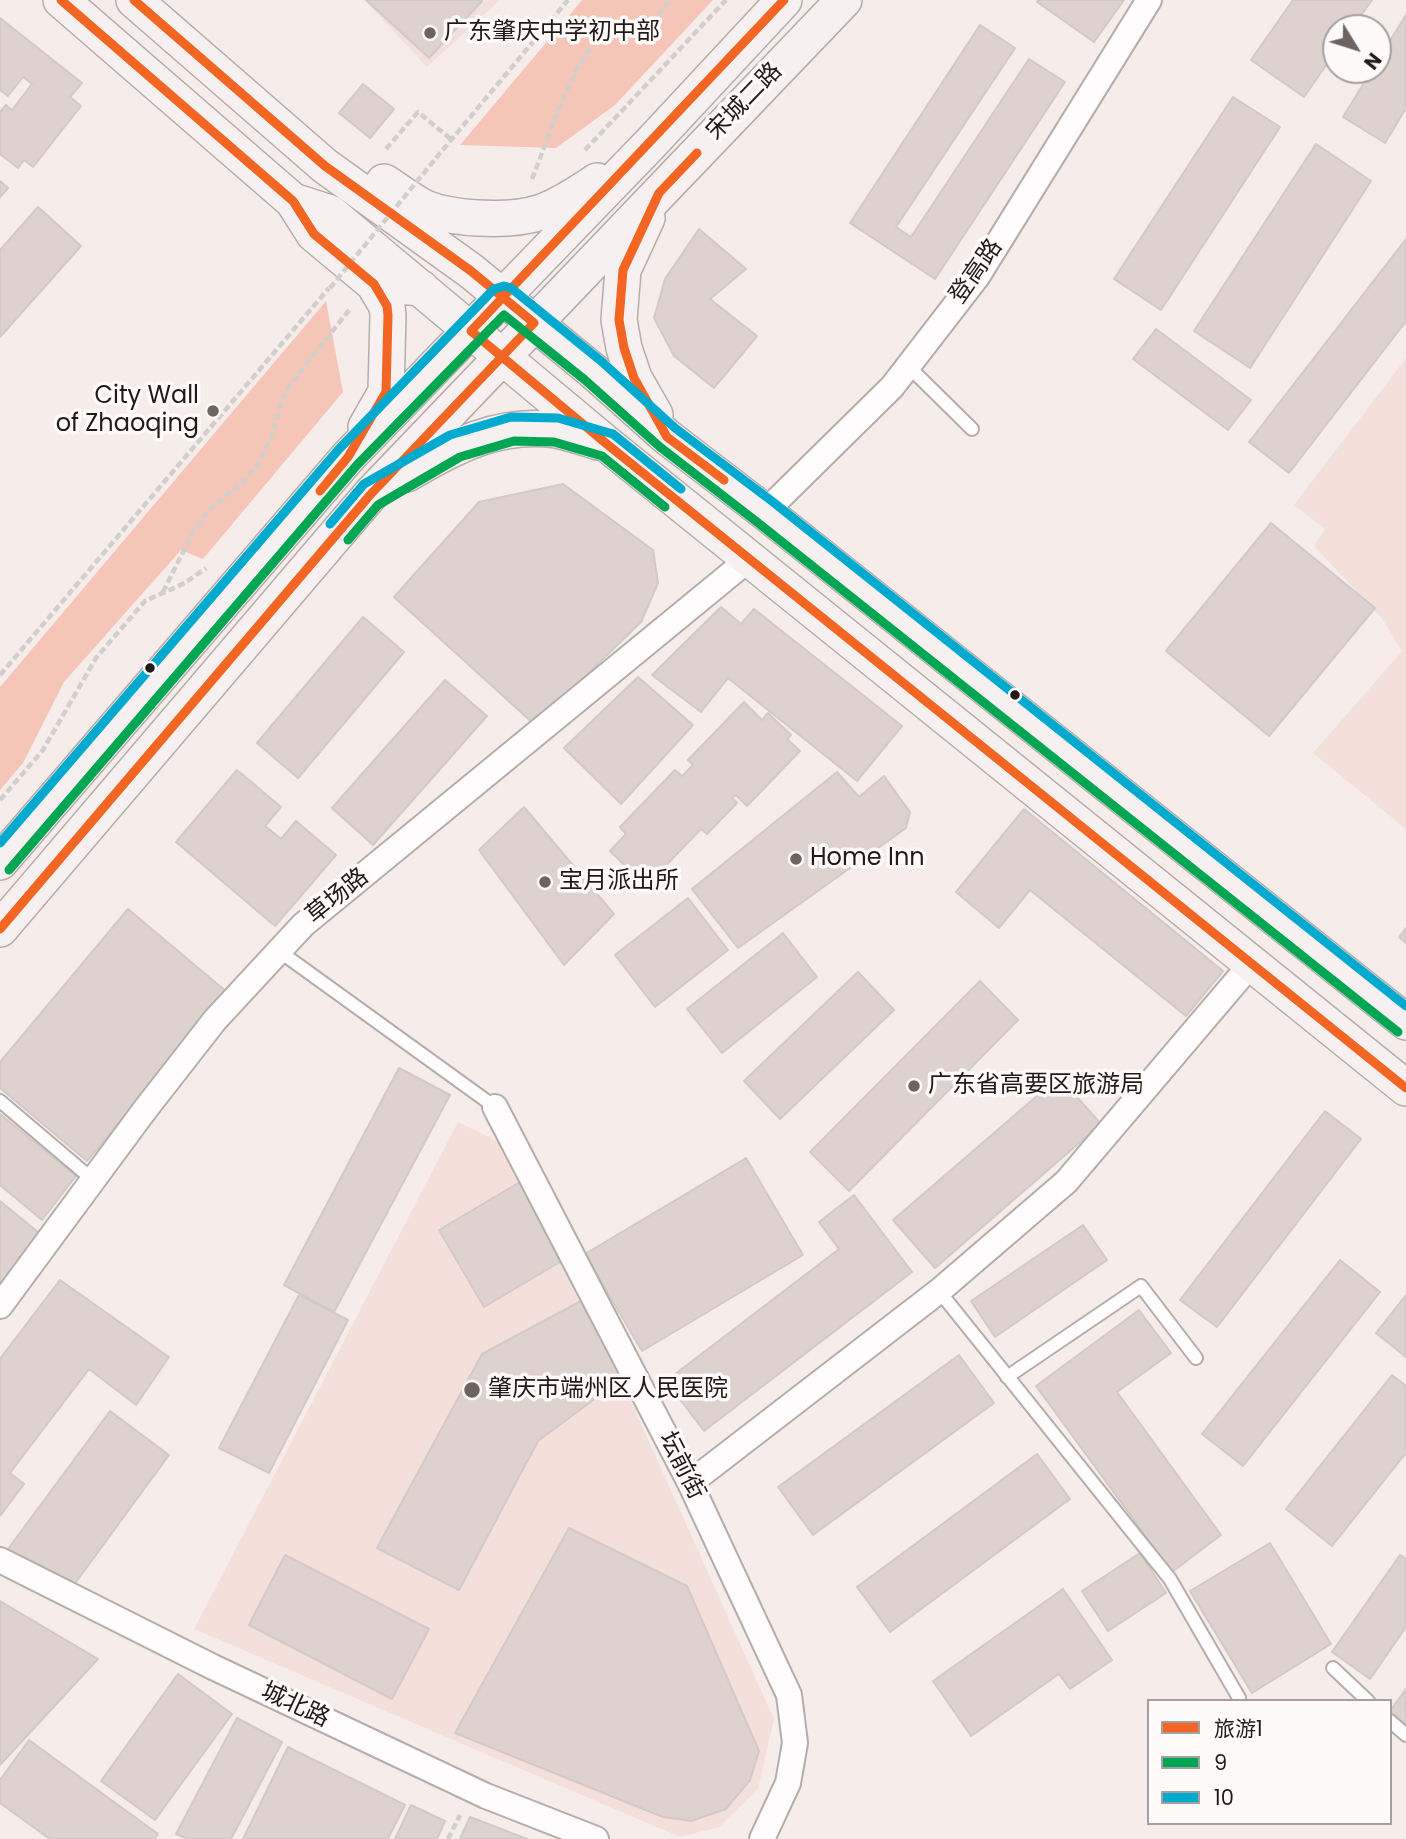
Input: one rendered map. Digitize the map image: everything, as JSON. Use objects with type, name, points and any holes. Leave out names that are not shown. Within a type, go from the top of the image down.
[{"type":"main road","points":[[0,862],[348,457],[386,392],[387,306],[365,293],[314,234],[293,201],[61,0]]},
{"type":"main road","points":[[134,0],[325,166],[471,271],[593,371],[667,437],[1406,1022]]},
{"type":"main road","name":"宋城二路","points":[[348,457],[652,142],[783,0]]},
{"type":"main road","name":"宋城二路","points":[[0,929],[370,495],[844,0]]},
{"type":"main road","points":[[325,166],[368,171],[425,208],[455,217],[502,219],[532,216],[564,203],[652,142]]},
{"type":"main road","points":[[659,192],[623,270],[619,320],[624,348],[634,378],[667,437]]},
{"type":"main road","points":[[293,201],[330,213],[608,445],[1406,1088]]},
{"type":"main road","points":[[365,293],[421,288]]},
{"type":"main road","points":[[370,495],[455,446],[512,429],[556,430],[608,445]]},
{"type":"street","name":"登高路","points":[[765,512],[892,387],[977,276],[1149,0]]},
{"type":"street","name":"草场路","points":[[0,1306],[215,1020],[303,925],[749,559]]},
{"type":"street","points":[[690,1483],[939,1291],[1066,1182],[1252,963]]},
{"type":"street","name":"坛前街","points":[[495,1107],[690,1483],[789,1695],[795,1743],[788,1783],[762,1839]]},
{"type":"street","name":"城北路","points":[[0,1560],[214,1667],[486,1796],[596,1839]]},
{"type":"lane","points":[[908,366],[972,429]]},
{"type":"lane","points":[[279,951],[495,1107]]},
{"type":"lane","points":[[0,1101],[93,1180]]},
{"type":"lane","points":[[1007,1377],[1141,1286],[1196,1357]]},
{"type":"lane","points":[[939,1291],[1170,1579],[1239,1698]]},
{"type":"lane","points":[[1333,1668],[1366,1699]]},
{"type":"lane","points":[[1392,1723],[1406,1735]]},
{"type":"path","points":[[0,675],[330,288],[568,0]]},
{"type":"path","points":[[541,181],[530,186],[575,73],[587,51],[598,42],[637,30],[659,15],[671,0]]},
{"type":"path","points":[[580,155],[726,0]]},
{"type":"path","points":[[368,171],[418,112],[452,140]]},
{"type":"path","points":[[162,593],[195,528],[209,510],[245,480],[258,464],[271,438],[279,407],[289,386],[365,293]]},
{"type":"path","points":[[0,800],[43,750],[96,658],[145,601],[185,583],[215,560]]},
{"type":"shaded area","name":"广东肇庆中学初中部","points":[[364,0],[500,0],[427,67]]},
{"type":"shaded area","points":[[582,0],[713,0],[615,105],[556,148],[460,145]]},
{"type":"shaded area","points":[[326,301],[343,392],[203,559],[181,550],[64,682],[23,763],[0,790],[0,687]]},
{"type":"shaded area","points":[[1406,358],[1406,829],[1313,753],[1402,651],[1381,617],[1314,546],[1325,529],[1294,505]]},
{"type":"shaded area","name":"肇庆市端州区人民医院","points":[[458,1122],[518,1151],[774,1719],[758,1789],[719,1827],[680,1837],[194,1629]]},
{"type":"building","name":"广东肇庆中学初中部","points":[[366,0],[481,0],[482,1],[429,58]]},
{"type":"building","points":[[1124,0],[1094,42],[1037,2]]},
{"type":"building","points":[[1293,0],[1372,0],[1362,14],[1322,14],[1322,71],[1304,97],[1251,60]]},
{"type":"building","points":[[1406,15],[1406,108],[1385,143],[1343,117],[1363,84],[1392,84],[1392,38]]},
{"type":"building","points":[[0,18],[82,83],[70,97],[81,106],[33,167],[24,160],[18,168],[0,154],[0,112],[6,105],[12,110],[32,84],[23,77],[8,96],[0,90]]},
{"type":"building","points":[[980,25],[1015,48],[896,227],[911,237],[1029,59],[1065,82],[935,279],[850,223]]},
{"type":"building","points":[[363,84],[394,109],[370,138],[339,113]]},
{"type":"building","points":[[1233,97],[1280,127],[1161,310],[1114,279]]},
{"type":"building","points":[[1316,144],[1371,181],[1250,368],[1194,331]]},
{"type":"building","points":[[0,181],[8,188],[0,197]]},
{"type":"building","points":[[38,207],[81,246],[0,337],[0,250]]},
{"type":"building","points":[[699,229],[746,269],[710,299],[757,336],[714,388],[674,356],[654,318],[665,279]]},
{"type":"building","points":[[1406,239],[1406,321],[1289,473],[1249,442]]},
{"type":"building","points":[[1156,329],[1251,400],[1228,430],[1133,359]]},
{"type":"building","points":[[563,484],[653,550],[658,583],[641,622],[535,725],[394,597],[479,502]]},
{"type":"building","points":[[1271,523],[1375,608],[1269,736],[1166,651]]},
{"type":"building","points":[[721,607],[741,624],[754,609],[902,726],[857,781],[728,678],[701,712],[652,675]]},
{"type":"building","points":[[363,617],[404,652],[298,778],[257,743]]},
{"type":"building","points":[[638,677],[693,725],[621,804],[564,748]]},
{"type":"building","points":[[445,680],[487,716],[373,845],[332,808]]},
{"type":"building","points":[[744,702],[762,720],[768,713],[791,735],[787,739],[800,751],[747,806],[736,795],[732,798],[737,803],[707,834],[701,829],[646,886],[610,851],[626,834],[620,827],[675,770],[682,776],[693,765],[688,760]]},
{"type":"building","points":[[237,770],[281,807],[265,826],[281,839],[296,821],[336,855],[275,926],[176,842]]},
{"type":"building","name":"Home Inn","points":[[837,772],[859,797],[884,776],[910,812],[906,828],[738,948],[692,889]]},
{"type":"building","name":"宝月派出所","points":[[524,807],[614,914],[564,965],[479,850]]},
{"type":"building","points":[[1024,809],[1223,971],[1186,1016],[1030,890],[999,928],[956,892]]},
{"type":"building","points":[[688,898],[728,950],[655,1007],[615,955]]},
{"type":"building","points":[[128,909],[228,993],[87,1161],[0,1088],[0,1062]]},
{"type":"building","points":[[1406,928],[1406,943],[1399,937]]},
{"type":"building","points":[[783,933],[817,977],[722,1053],[687,1009]]},
{"type":"building","points":[[858,972],[894,1010],[780,1119],[744,1081]]},
{"type":"building","name":"广东省高要区旅游局","points":[[980,981],[1018,1020],[849,1191],[810,1152]]},
{"type":"building","points":[[399,1068],[450,1095],[334,1312],[284,1285]]},
{"type":"building","points":[[1059,1077],[1101,1124],[935,1268],[893,1220]]},
{"type":"building","points":[[1325,1111],[1361,1139],[1217,1327],[1180,1300]]},
{"type":"building","points":[[0,1114],[76,1176],[42,1220],[0,1185]]},
{"type":"building","points":[[746,1158],[803,1255],[642,1351],[585,1254]]},
{"type":"building","points":[[525,1179],[570,1256],[484,1307],[439,1230]]},
{"type":"building","points":[[854,1195],[912,1272],[704,1431],[666,1381],[839,1249],[819,1222]]},
{"type":"building","points":[[0,1201],[39,1233],[0,1285]]},
{"type":"building","points":[[1083,1225],[1107,1260],[995,1337],[971,1301]]},
{"type":"building","points":[[1340,1260],[1380,1292],[1243,1466],[1202,1434]]},
{"type":"building","points":[[60,1280],[169,1357],[136,1405],[89,1369],[10,1473],[24,1484],[0,1516],[0,1359]]},
{"type":"building","points":[[299,1295],[348,1320],[269,1473],[219,1448]]},
{"type":"building","points":[[1406,1295],[1406,1357],[1376,1333]]},
{"type":"building","points":[[581,1301],[624,1377],[538,1441],[459,1590],[377,1548],[482,1354]]},
{"type":"building","points":[[1139,1310],[1171,1353],[1117,1392],[1221,1535],[1172,1572],[1036,1386]]},
{"type":"building","points":[[959,1355],[994,1403],[813,1535],[778,1487]]},
{"type":"building","points":[[1392,1375],[1406,1386],[1406,1453],[1332,1546],[1286,1509]]},
{"type":"building","points":[[110,1411],[169,1455],[71,1589],[8,1549]]},
{"type":"building","points":[[1037,1454],[1070,1499],[890,1632],[857,1587]]},
{"type":"building","points":[[569,1528],[687,1586],[759,1751],[750,1780],[726,1809],[691,1821],[663,1817],[455,1733]]},
{"type":"building","points":[[1270,1543],[1331,1644],[1252,1693],[1190,1591]]},
{"type":"building","points":[[1140,1553],[1166,1593],[1108,1631],[1082,1591]]},
{"type":"building","points":[[285,1555],[429,1629],[392,1699],[249,1625]]},
{"type":"building","points":[[1400,1555],[1406,1559],[1406,1627],[1370,1679],[1332,1652]]},
{"type":"building","points":[[1063,1589],[1112,1660],[1070,1689],[1059,1674],[971,1736],[933,1681]]},
{"type":"building","points":[[0,1601],[98,1659],[0,1765]]},
{"type":"building","points":[[178,1674],[232,1714],[155,1820],[101,1781]]},
{"type":"building","points":[[1406,1689],[1406,1727],[1392,1717],[1392,1708]]},
{"type":"building","points":[[237,1718],[282,1742],[231,1839],[187,1839],[176,1834]]},
{"type":"building","points":[[29,1740],[158,1834],[155,1839],[50,1839],[0,1803],[0,1780]]},
{"type":"building","points":[[288,1747],[405,1805],[388,1839],[243,1839]]},
{"type":"building","points":[[411,1805],[445,1821],[437,1839],[395,1839]]},
{"type":"building","points":[[470,1817],[527,1839],[460,1839]]},
{"type":"transit line","name":"旅游1","points":[[61,0],[293,201],[314,234],[374,284],[387,306],[386,392],[348,457],[320,491]]},
{"type":"transit line","name":"旅游1","points":[[0,929],[370,495],[534,323],[471,271],[325,166],[134,0]]},
{"type":"transit line","name":"旅游1","points":[[784,0],[471,331],[608,445],[1406,1088]]},
{"type":"transit line","name":"旅游1","points":[[697,153],[659,193],[623,270],[619,320],[624,348],[634,378],[667,437],[724,480]]},
{"type":"transit line","name":"10","points":[[0,843],[339,449],[494,289],[504,286],[511,288],[601,361],[675,428],[773,502],[1406,1006]]},
{"type":"transit line","name":"9","points":[[9,870],[357,465],[504,315],[585,380],[660,447],[1398,1032]]},
{"type":"transit line","name":"10","points":[[330,524],[364,484],[450,435],[511,417],[558,418],[613,434],[681,489]]},
{"type":"transit line","name":"9","points":[[348,540],[378,505],[460,457],[514,441],[554,442],[602,456],[665,507]]},
{"type":"place","name":"广东肇庆中学初中部","points":[[430,33]]},
{"type":"place","name":"City Wall of Zhaoqing","points":[[213,411]]},
{"type":"place","name":"Home Inn","points":[[796,859]]},
{"type":"place","name":"宝月派出所","points":[[545,882]]},
{"type":"place","name":"广东省高要区旅游局","points":[[914,1086]]},
{"type":"place","name":"肇庆市端州区人民医院","points":[[472,1390]]}]
